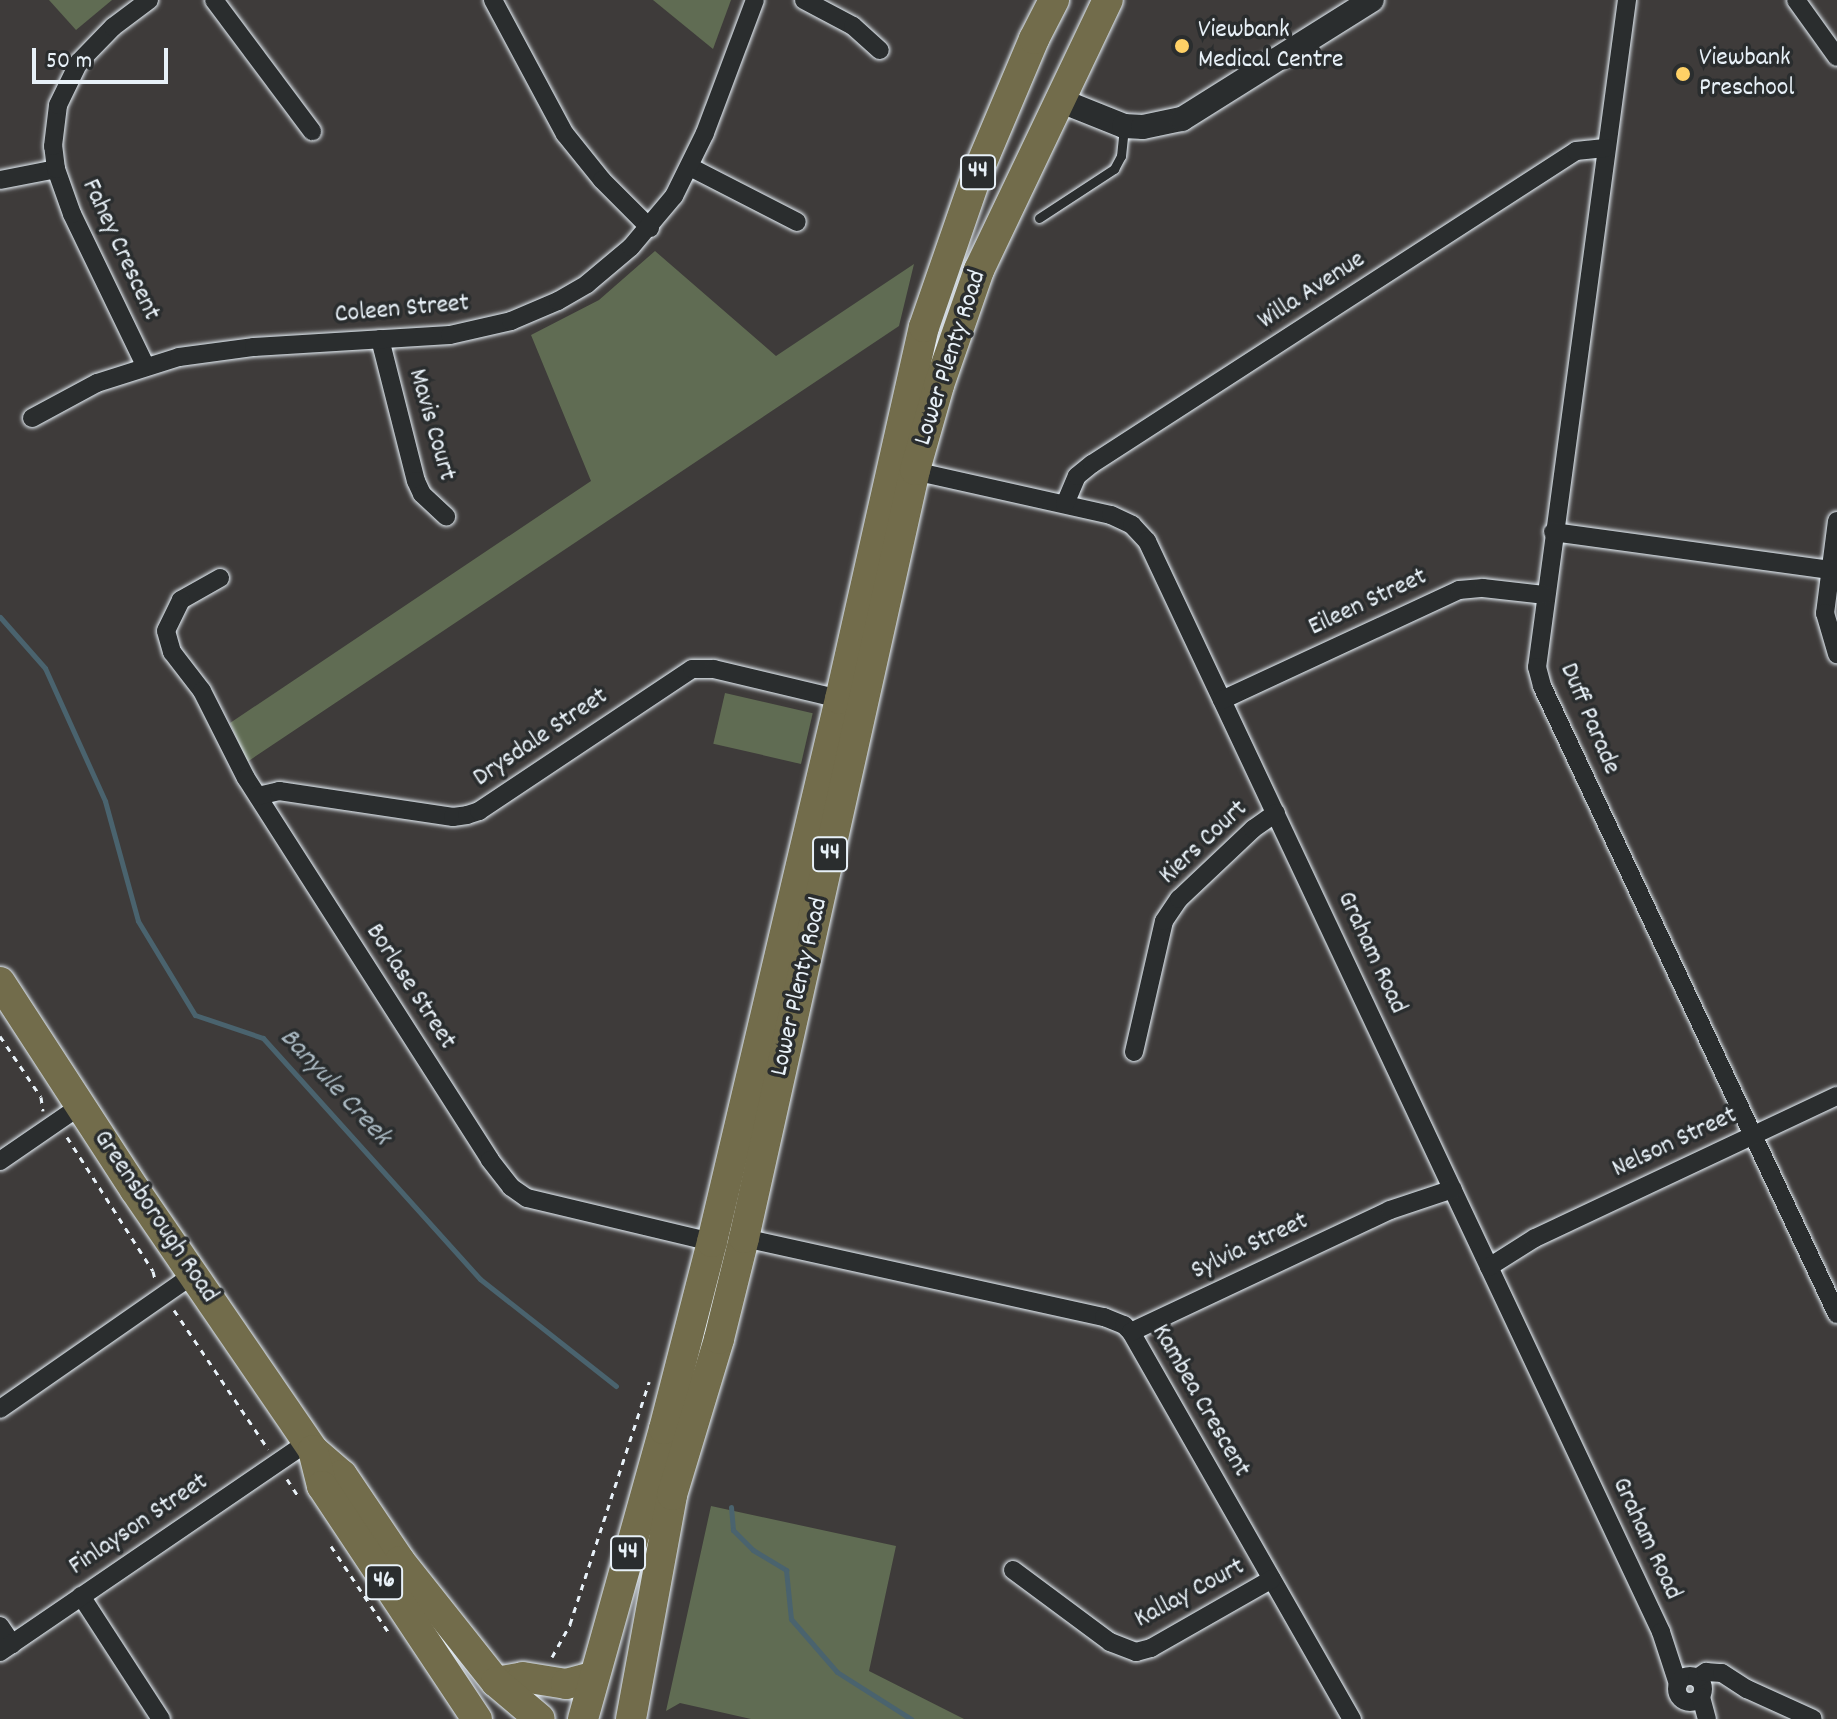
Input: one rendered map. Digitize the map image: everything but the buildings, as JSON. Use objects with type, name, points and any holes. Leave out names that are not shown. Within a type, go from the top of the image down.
[{"type":"main road","name":"Lower Plenty Road","points":[[631,1719],[672,1495],[719,1339],[744,1238],[903,469],[937,282],[1017,77],[1054,0]]},
{"type":"main road","name":"Lower Plenty Road","points":[[583,1719],[664,1429],[712,1242],[840,699],[903,469],[939,385],[979,270],[1108,0]]},
{"type":"main road","points":[[1017,77],[1059,100]]},
{"type":"main road","name":"Greensborough Road","points":[[0,982],[68,1114],[194,1274],[311,1446],[342,1475],[400,1561],[496,1682],[540,1719]]},
{"type":"main road","name":"Greensborough Road","points":[[311,1446],[322,1486],[474,1715]]},
{"type":"main road","points":[[496,1682],[523,1677],[566,1684],[593,1677]]},
{"type":"street","name":"Fahey Crescent","points":[[145,365],[72,214],[56,169],[54,127],[67,82],[95,44],[149,0]]},
{"type":"street","points":[[214,0],[312,131]]},
{"type":"street","points":[[493,0],[565,134],[602,180],[650,228]]},
{"type":"street","name":"Coleen Street","points":[[32,418],[97,383],[145,365],[219,350],[479,330],[533,313],[587,284],[650,228],[690,167],[755,0]]},
{"type":"street","points":[[804,0],[853,26],[880,50]]},
{"type":"street","points":[[1059,100],[1124,126],[1163,125],[1200,110],[1372,0]]},
{"type":"street","name":"Duff Parade","points":[[1627,0],[1544,595],[1536,657],[1538,676],[1837,1314]]},
{"type":"street","points":[[1796,0],[1837,57]]},
{"type":"street","name":"Willa Avenue","points":[[1065,504],[1073,483],[1092,464],[1576,151],[1605,148]]},
{"type":"street","points":[[690,167],[797,222]]},
{"type":"street","points":[[0,180],[56,169]]},
{"type":"street","name":"Mavis Court","points":[[380,339],[416,481],[422,494],[446,516]]},
{"type":"street","name":"Graham Road","points":[[903,469],[1121,519],[1147,541],[1661,1632],[1707,1719]]},
{"type":"street","points":[[1837,521],[1825,622],[1837,654]]},
{"type":"street","points":[[1553,532],[1830,570]]},
{"type":"street","name":"Borlase Street","points":[[220,578],[181,600],[166,631],[172,652],[202,691],[258,796],[490,1160],[511,1187],[527,1198],[712,1242]]},
{"type":"street","name":"Eileen Street","points":[[1222,700],[1459,590],[1483,588],[1544,595]]},
{"type":"street","name":"Drysdale Street","points":[[258,796],[279,791],[453,817],[467,815],[479,811],[692,669],[714,669],[840,699]]},
{"type":"street","name":"Kiers Court","points":[[1134,1052],[1164,921],[1190,889],[1253,829],[1276,813]]},
{"type":"street","name":"Nelson Street","points":[[1486,1260],[1837,1096]]},
{"type":"street","points":[[0,1161],[68,1114]]},
{"type":"street","name":"Sylvia Street","points":[[1131,1332],[1450,1181]]},
{"type":"street","name":"Kambea Crescent","points":[[744,1238],[1104,1317],[1131,1332],[1352,1719]]},
{"type":"street","points":[[0,1409],[194,1274]]},
{"type":"street","name":"Finlayson Street","points":[[6,1648],[277,1463],[311,1446]]},
{"type":"street","name":"Kallay Court","points":[[1013,1570],[1110,1642],[1136,1652],[1151,1648],[1272,1579]]},
{"type":"street","points":[[81,1596],[161,1719]]},
{"type":"street","points":[[0,1626],[6,1648]]},
{"type":"street","points":[[1693,1688],[1747,1689],[1813,1719]]},
{"type":"street","name":"Graham Road","points":[[1693,1688],[1698,1719]]},
{"type":"lane","points":[[1039,218],[1114,169],[1121,156],[1124,126]]},
{"type":"path","points":[[0,1036],[41,1097],[42,1110],[68,1114],[163,1294],[180,1313],[305,1505]]},
{"type":"path","points":[[549,1663],[570,1624],[653,1371]]},
{"type":"path","points":[[329,1543],[391,1635]]},
{"type":"green space","points":[[49,0],[112,0],[76,30]]},
{"type":"green space","points":[[653,0],[731,0],[713,49]]},
{"type":"green space","points":[[655,251],[776,356],[914,264],[899,326],[247,762],[230,723],[591,481],[531,335],[599,300]]},
{"type":"green space","points":[[725,693],[813,713],[801,764],[713,744]]},
{"type":"green space","points":[[711,1506],[896,1546],[869,1671],[964,1719],[751,1719],[680,1703],[666,1711]]},
{"type":"waterway","name":"Banyule Creek","points":[[0,617],[45,668],[105,801],[138,921],[195,1015],[263,1038],[480,1279],[616,1386]]},
{"type":"waterway","name":"Banyule Creek","points":[[731,1507],[733,1530],[753,1550],[786,1570],[791,1619],[837,1672],[911,1719]]},
{"type":"place","name":"Viewbank Medical Centre","points":[[1182,46]]},
{"type":"place","name":"Viewbank Preschool","points":[[1683,74]]}]
